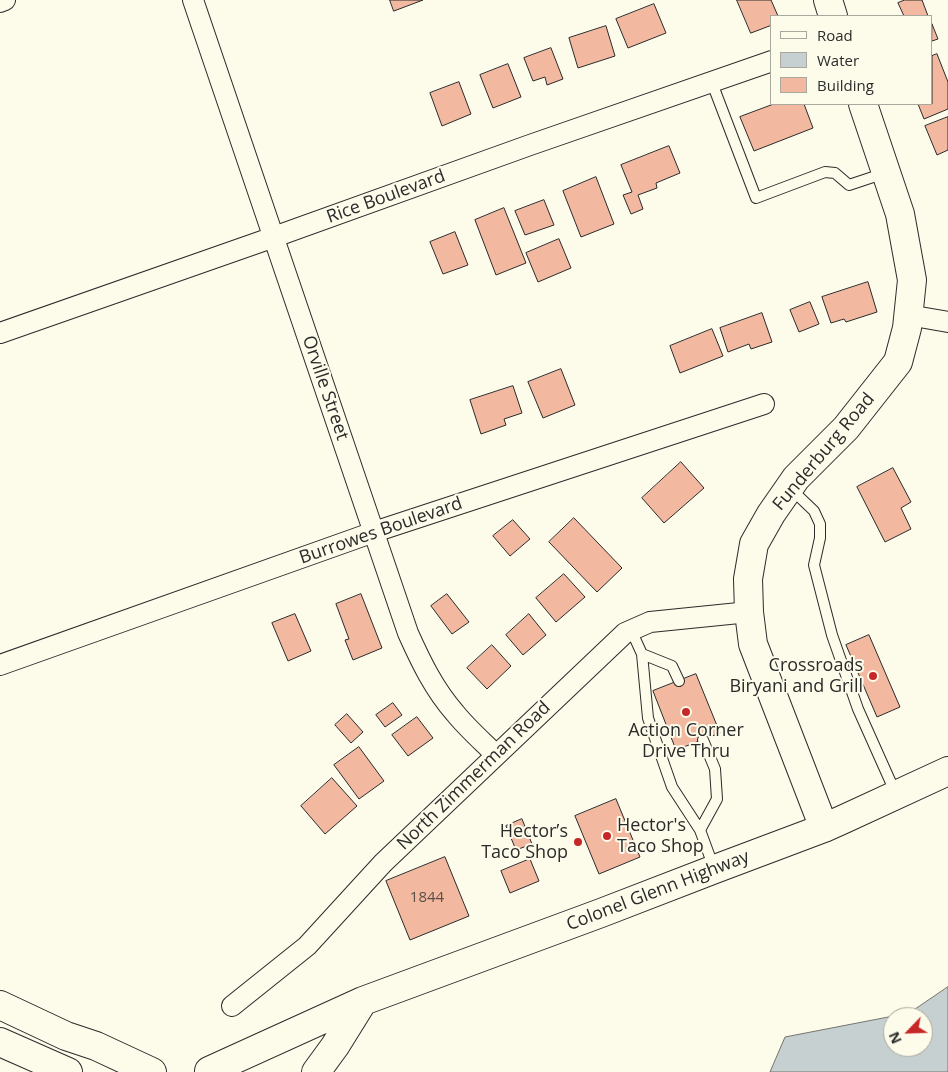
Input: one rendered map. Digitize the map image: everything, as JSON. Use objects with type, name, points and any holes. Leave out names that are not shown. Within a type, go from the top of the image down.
[{"type":"street","points":[[0,2],[6,0]]},
{"type":"street","name":"Orville Street","points":[[193,0],[408,633],[426,671],[441,695],[455,714],[496,755]]},
{"type":"street","points":[[828,0],[834,15]]},
{"type":"street","name":"Rice Boulevard","points":[[0,333],[770,62]]},
{"type":"street","name":"Funderburg Road","points":[[824,828],[753,644],[748,612],[748,579],[754,544],[771,514],[796,478],[846,428],[898,362],[907,328],[912,280],[900,214],[863,105]]},
{"type":"street","points":[[908,315],[948,322]]},
{"type":"street","name":"Burrowes Boulevard","points":[[0,665],[374,532],[764,404]]},
{"type":"street","name":"North Zimmerman Road","points":[[232,1006],[307,946],[382,863],[625,633],[650,622],[748,612]]},
{"type":"street","name":"Colonel Glenn Highway","points":[[216,1072],[363,1001],[824,828],[948,771]]},
{"type":"street","points":[[316,1072],[363,1001]]},
{"type":"street","points":[[0,1005],[66,1036],[96,1046],[152,1072]]},
{"type":"street","points":[[0,1042],[68,1072]]},
{"type":"lane","points":[[712,83],[756,198],[825,172],[835,173],[849,185],[886,172]]},
{"type":"lane","points":[[790,487],[814,510],[820,524],[820,538],[814,565],[832,635],[858,709],[897,795]]},
{"type":"lane","points":[[630,630],[642,654],[648,718],[672,787],[700,830],[714,869]]},
{"type":"lane","points":[[642,654],[672,666],[679,681]]},
{"type":"lane","points":[[700,830],[717,799],[715,769],[703,740]]},
{"type":"water","points":[[948,987],[948,1072],[770,1072],[785,1037],[883,1018],[883,1057],[933,1057],[933,1007],[918,1007]]},
{"type":"building","points":[[390,0],[423,0],[394,11]]},
{"type":"building","points":[[737,0],[771,0],[778,15],[770,15],[770,26],[751,33]]},
{"type":"building","points":[[905,0],[922,0],[928,15],[904,15],[898,3]]},
{"type":"building","points":[[654,4],[666,33],[628,48],[616,19]]},
{"type":"building","points":[[606,26],[615,56],[578,68],[569,38]]},
{"type":"building","points":[[933,26],[938,39],[933,41]]},
{"type":"building","points":[[551,48],[563,79],[547,85],[545,77],[533,81],[524,58]]},
{"type":"building","points":[[937,54],[948,82],[948,109],[924,119],[918,105],[933,105],[933,56]]},
{"type":"building","points":[[508,64],[521,97],[493,108],[480,75]]},
{"type":"building","points":[[459,82],[471,114],[442,126],[430,93]]},
{"type":"building","points":[[771,105],[804,105],[813,128],[754,151],[740,117]]},
{"type":"building","points":[[948,117],[948,150],[937,155],[925,126]]},
{"type":"building","points":[[669,146],[680,173],[656,183],[657,188],[638,195],[643,209],[631,214],[623,195],[632,192],[621,165]]},
{"type":"building","points":[[596,177],[614,224],[581,237],[563,191]]},
{"type":"building","points":[[544,200],[554,225],[525,235],[515,211]]},
{"type":"building","points":[[504,208],[526,263],[496,275],[475,220]]},
{"type":"building","points":[[455,232],[468,265],[443,274],[430,242]]},
{"type":"building","points":[[559,239],[571,268],[538,282],[526,253]]},
{"type":"building","points":[[868,282],[877,312],[846,322],[844,319],[831,323],[822,297]]},
{"type":"building","points":[[810,302],[819,324],[799,332],[790,310]]},
{"type":"building","points":[[762,313],[772,342],[751,349],[749,344],[728,352],[720,328]]},
{"type":"building","points":[[712,329],[723,356],[680,373],[670,346]]},
{"type":"building","points":[[561,369],[575,405],[543,418],[528,382]]},
{"type":"building","points":[[513,386],[522,413],[504,419],[506,425],[481,434],[470,400]]},
{"type":"building","points":[[681,462],[704,488],[664,523],[642,498]]},
{"type":"building","points":[[893,468],[911,502],[901,508],[911,529],[885,542],[857,487]]},
{"type":"building","points":[[574,518],[622,568],[597,592],[549,542]]},
{"type":"building","points":[[513,520],[530,539],[510,556],[493,536]]},
{"type":"building","points":[[564,574],[585,597],[556,622],[536,598]]},
{"type":"building","points":[[361,594],[382,648],[353,660],[345,640],[349,639],[336,604]]},
{"type":"building","points":[[447,594],[469,622],[452,634],[431,606]]},
{"type":"building","points":[[295,614],[311,651],[288,661],[272,623]]},
{"type":"building","points":[[529,614],[546,635],[523,655],[506,635]]},
{"type":"building","name":"Crossroads Biryani and Grill","points":[[869,635],[900,707],[877,717],[846,645]]},
{"type":"building","points":[[492,645],[511,666],[487,689],[467,668]]},
{"type":"building","points":[[696,674],[720,733],[676,750],[653,691]]},
{"type":"building","points":[[393,703],[402,715],[385,727],[376,715]]},
{"type":"building","points":[[347,714],[363,732],[351,743],[335,725]]},
{"type":"building","points":[[417,717],[433,738],[408,756],[392,735]]},
{"type":"building","points":[[359,747],[384,781],[359,799],[334,765]]},
{"type":"building","points":[[332,778],[357,806],[325,834],[301,806]]},
{"type":"building","name":"Hector's Taco Shop","points":[[616,799],[640,857],[599,874],[575,816]]},
{"type":"building","points":[[522,819],[532,844],[516,850],[506,826]]},
{"type":"building","points":[[445,857],[469,916],[410,940],[386,881]]},
{"type":"building","points":[[530,859],[539,881],[510,893],[501,871]]},
{"type":"place","name":"Crossroads Biryani and Grill","points":[[873,676]]},
{"type":"place","name":"Action Corner Drive Thru","points":[[686,712]]},
{"type":"place","name":"Hector's Taco Shop","points":[[607,836]]},
{"type":"place","name":"Hector’s Taco Shop","points":[[578,842]]}]
